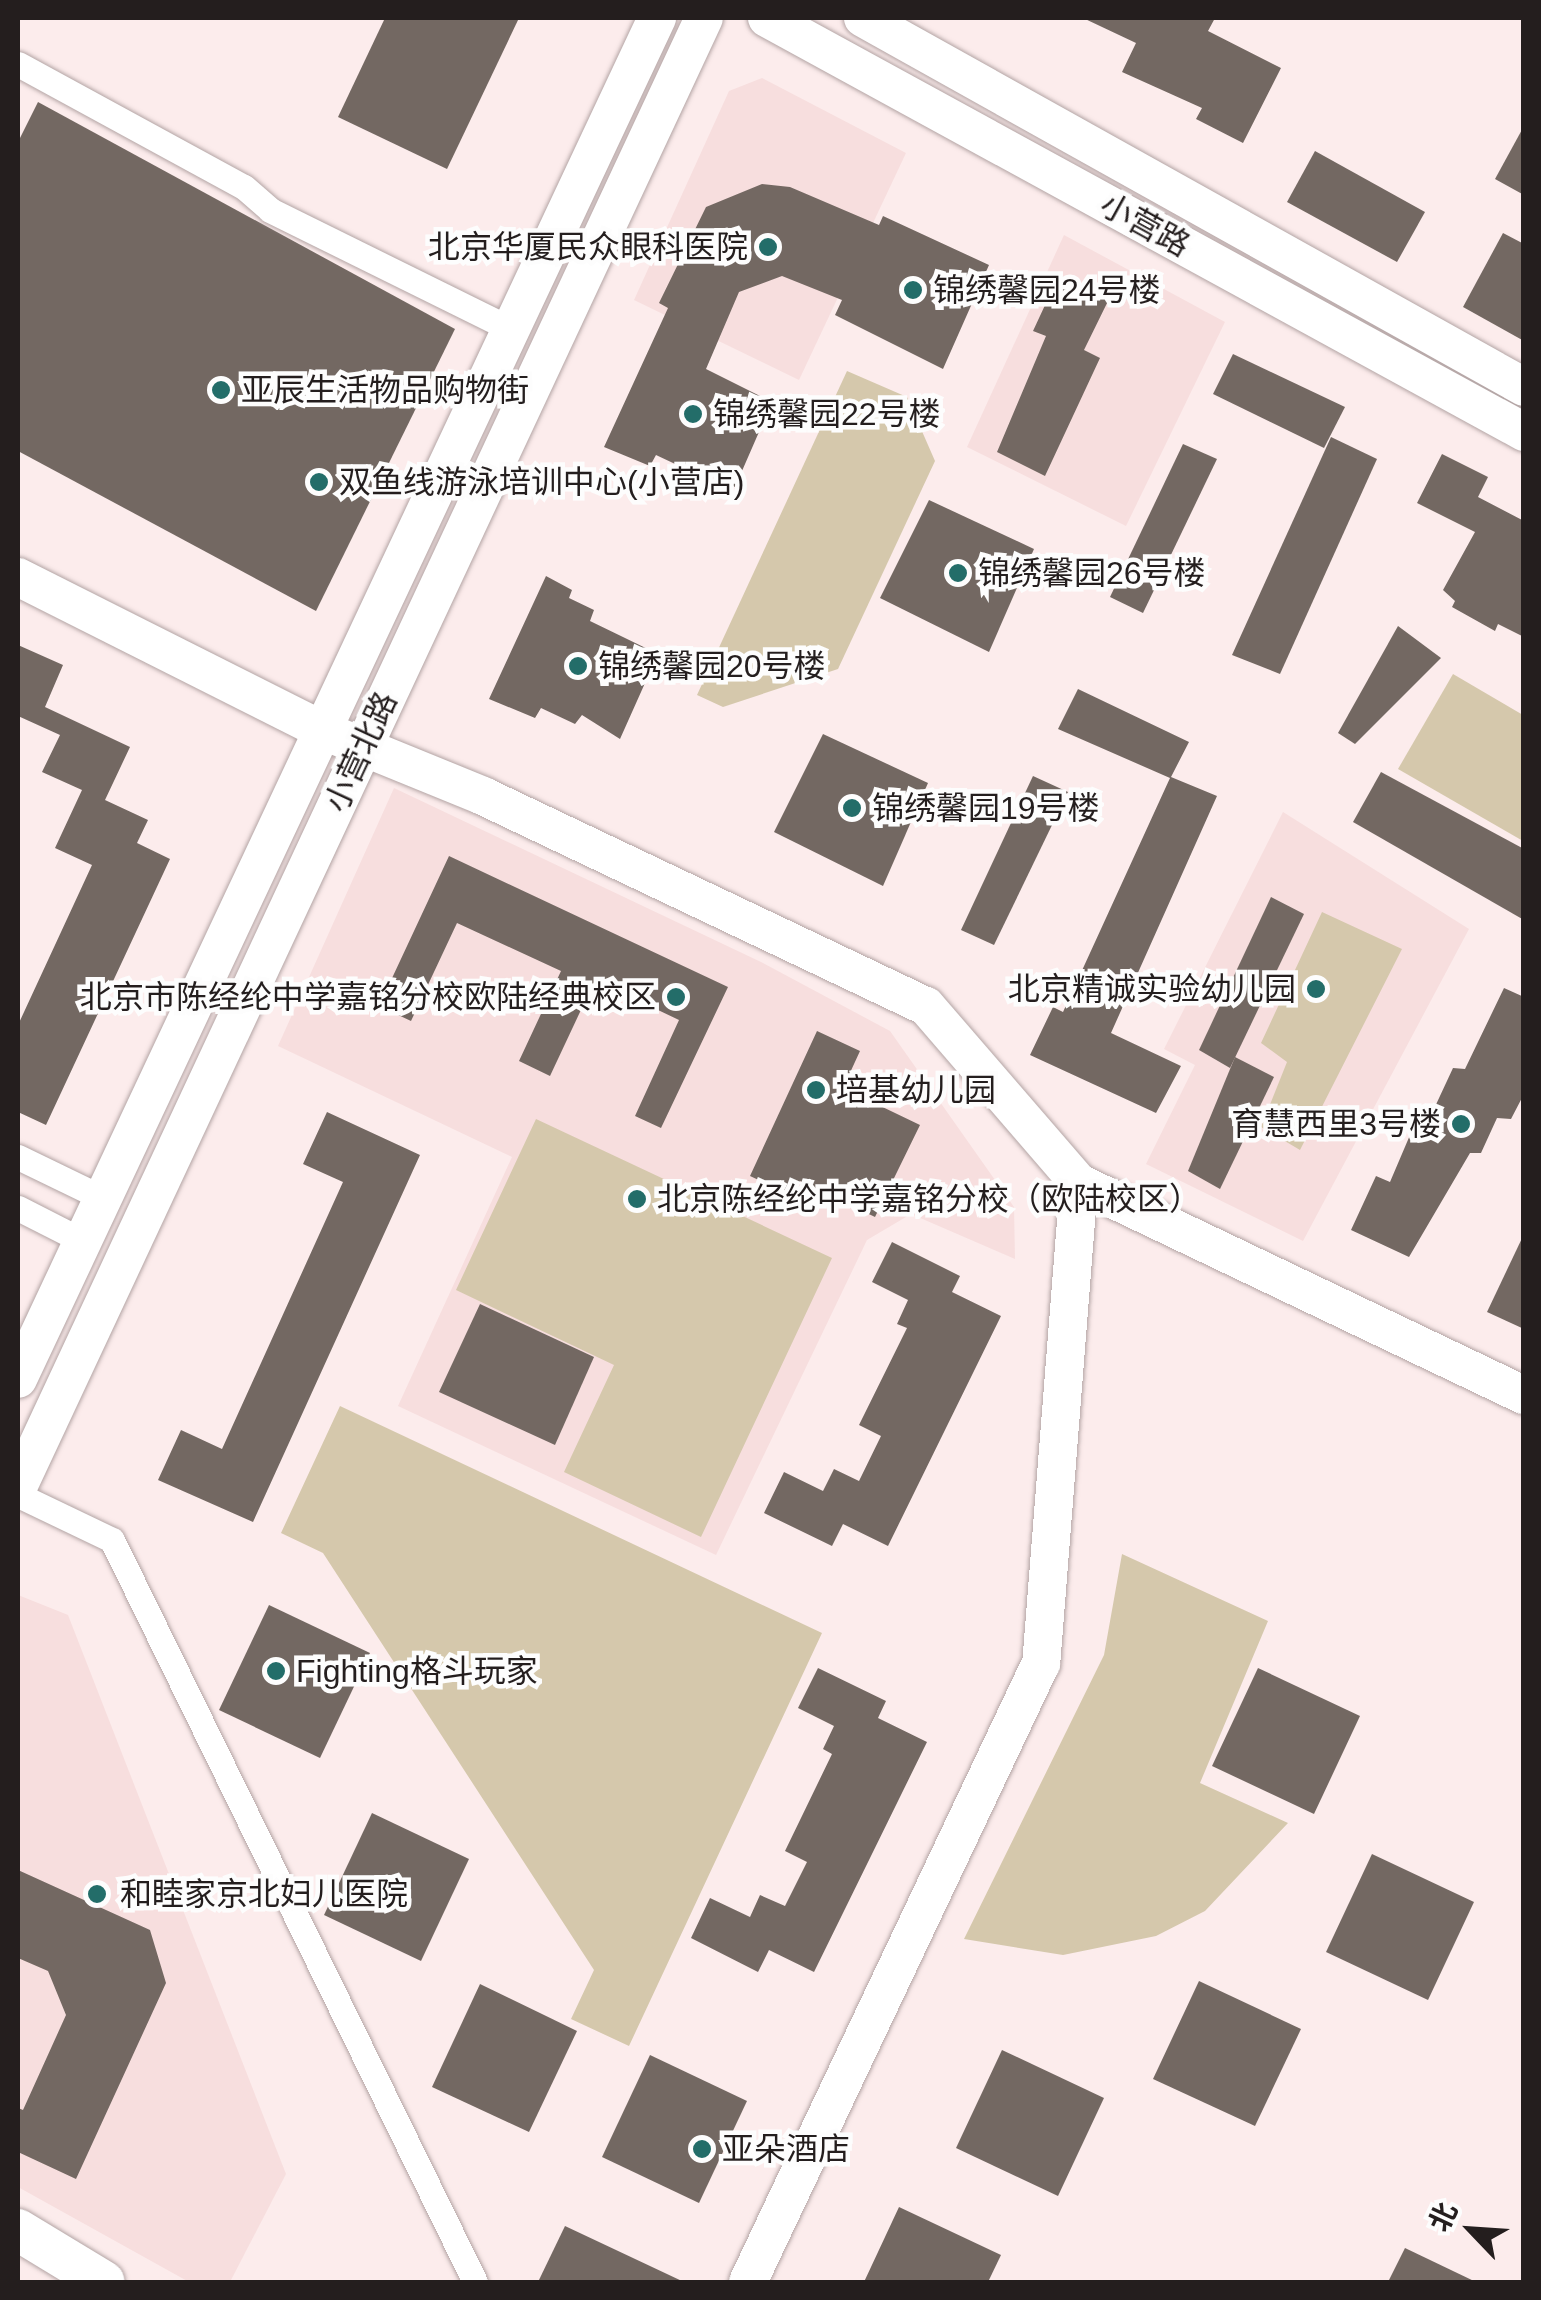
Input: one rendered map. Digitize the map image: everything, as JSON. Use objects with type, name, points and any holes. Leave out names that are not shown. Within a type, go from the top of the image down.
[{"type":"main road","points":[[18,2230],[104,2282]]},
{"type":"street","name":"小营北路","points":[[18,1380],[657,18]]},
{"type":"street","name":"小营北路","points":[[18,1486],[704,18]]},
{"type":"street","name":"小营路","points":[[767,18],[1524,432]]},
{"type":"street","name":"小营路","points":[[863,18],[1524,386]]},
{"type":"street","points":[[18,64],[244,187],[270,210],[511,329]]},
{"type":"street","points":[[18,576],[324,731],[483,796],[926,1006],[1079,1183],[1524,1395]]},
{"type":"street","points":[[18,1157],[103,1198]]},
{"type":"street","points":[[748,2282],[1041,1663],[1079,1183]]},
{"type":"street","points":[[18,1208],[83,1241]]},
{"type":"street","points":[[18,1495],[112,1540],[475,2282]]},
{"type":"shaded area","points":[[762,78],[906,153],[799,380],[634,300],[729,91]]},
{"type":"shaded area","points":[[1064,235],[1225,322],[1126,526],[967,447]]},
{"type":"shaded area","points":[[847,371],[907,397],[935,461],[838,669],[723,707],[697,695]]},
{"type":"shaded area","points":[[1453,674],[1523,715],[1523,841],[1398,769]]},
{"type":"shaded area","name":"北京陈经纶中学嘉铭分校（欧陆校区）","points":[[394,788],[761,962],[890,1031],[1014,1207],[1015,1259],[911,1214],[867,1240],[716,1555],[398,1406],[512,1157],[278,1046]]},
{"type":"shaded area","name":"北京精诚实验幼儿园","points":[[1283,812],[1469,929],[1303,1241],[1146,1164],[1195,1065],[1164,1049]]},
{"type":"shaded area","points":[[1322,912],[1402,949],[1300,1150],[1261,1127],[1287,1062],[1261,1043]]},
{"type":"shaded area","points":[[536,1119],[832,1258],[701,1537],[564,1472],[614,1365],[456,1290]]},
{"type":"shaded area","points":[[340,1406],[822,1633],[629,2046],[571,2019],[594,1970],[323,1553],[281,1533]]},
{"type":"shaded area","points":[[1122,1554],[1268,1621],[1200,1783],[1288,1823],[1205,1911],[1156,1936],[1063,1955],[964,1939],[1104,1655]]},
{"type":"shaded area","name":"和睦家京北妇儿医院","points":[[18,1595],[68,1615],[286,2174],[230,2282],[189,2282],[18,2187]]},
{"type":"building","points":[[385,18],[519,18],[447,169],[338,117]]},
{"type":"building","points":[[1083,18],[1215,18],[1208,31],[1281,68],[1243,143],[1196,119],[1202,108],[1122,72],[1136,43]]},
{"type":"building","name":"亚辰生活物品购物街","points":[[38,102],[455,329],[316,611],[18,451],[18,142]]},
{"type":"building","points":[[1524,126],[1524,195],[1495,179]]},
{"type":"building","points":[[1315,151],[1425,212],[1397,262],[1287,202]]},
{"type":"building","points":[[762,184],[790,187],[879,225],[883,216],[989,265],[943,369],[835,315],[842,300],[782,276],[739,292],[706,369],[772,402],[735,487],[696,463],[690,471],[656,455],[650,466],[604,447],[668,308],[659,303],[706,207]]},
{"type":"building","points":[[1503,233],[1524,244],[1524,341],[1463,307]]},
{"type":"building","points":[[1059,275],[1110,297],[1084,350],[1100,358],[1045,476],[997,452],[1046,336],[1033,331]]},
{"type":"building","points":[[1233,354],[1345,407],[1324,448],[1213,394]]},
{"type":"building","points":[[1331,437],[1377,459],[1280,674],[1232,655]]},
{"type":"building","points":[[1183,444],[1217,459],[1143,613],[1110,597]]},
{"type":"building","points":[[1442,454],[1488,477],[1478,497],[1524,521],[1524,637],[1498,624],[1495,631],[1452,607],[1455,601],[1443,590],[1475,532],[1417,503]]},
{"type":"building","name":"锦绣馨园26号楼","points":[[929,500],[1034,549],[989,652],[880,598]]},
{"type":"building","name":"锦绣馨园20号楼","points":[[546,576],[572,590],[569,598],[594,610],[590,621],[658,654],[620,739],[582,715],[575,724],[541,708],[535,718],[489,699]]},
{"type":"building","points":[[1398,626],[1441,658],[1355,744],[1338,733]]},
{"type":"building","points":[[18,645],[63,665],[45,707],[130,747],[105,800],[148,820],[137,843],[170,859],[46,1125],[18,1112],[18,1025],[92,865],[55,848],[82,790],[42,772],[60,735],[18,716]]},
{"type":"building","points":[[1078,689],[1189,742],[1171,777],[1217,796],[1111,1033],[1181,1066],[1156,1113],[1030,1055],[1053,1007],[1063,1012],[1170,778],[1058,729]]},
{"type":"building","name":"锦绣馨园19号楼","points":[[823,734],[928,783],[883,886],[774,832]]},
{"type":"building","points":[[1381,772],[1524,849],[1524,920],[1353,822]]},
{"type":"building","points":[[1033,776],[1068,792],[994,945],[961,930]]},
{"type":"building","name":"北京市陈经纶中学嘉铭分校欧陆经典校区","points":[[449,856],[728,987],[661,1128],[635,1116],[679,1020],[595,980],[550,1076],[519,1061],[561,971],[457,923],[411,1021],[379,1006]]},
{"type":"building","points":[[1271,897],[1304,914],[1230,1068],[1199,1050]]},
{"type":"building","name":"育慧西里3号楼","points":[[1504,988],[1524,997],[1524,1094],[1511,1119],[1497,1118],[1481,1153],[1470,1153],[1409,1257],[1351,1230],[1376,1176],[1390,1182],[1416,1121],[1426,1126],[1453,1068],[1465,1069]]},
{"type":"building","points":[[817,1031],[860,1051],[843,1088],[920,1125],[875,1217],[800,1181],[793,1196],[750,1176]]},
{"type":"building","points":[[1235,1057],[1274,1077],[1220,1189],[1188,1171]]},
{"type":"building","points":[[327,1112],[420,1155],[253,1522],[158,1480],[181,1430],[222,1449],[343,1182],[303,1164]]},
{"type":"building","points":[[1524,1234],[1524,1329],[1487,1312]]},
{"type":"building","points":[[892,1242],[960,1276],[952,1292],[1001,1316],[888,1546],[843,1524],[832,1546],[764,1513],[784,1472],[823,1491],[834,1469],[859,1481],[881,1436],[859,1425],[907,1328],[897,1324],[908,1300],[872,1282]]},
{"type":"building","points":[[480,1304],[594,1357],[555,1445],[439,1392]]},
{"type":"building","points":[[269,1605],[370,1653],[320,1758],[219,1710]]},
{"type":"building","points":[[818,1668],[886,1701],[878,1718],[927,1742],[814,1972],[769,1950],[758,1972],[691,1938],[710,1898],[750,1917],[760,1895],[785,1906],[807,1862],[785,1851],[832,1754],[823,1749],[834,1726],[798,1708]]},
{"type":"building","points":[[1258,1668],[1360,1716],[1314,1814],[1212,1766]]},
{"type":"building","points":[[372,1813],[469,1859],[421,1961],[324,1915]]},
{"type":"building","points":[[1372,1854],[1474,1902],[1428,2000],[1326,1952]]},
{"type":"building","points":[[18,1870],[150,1930],[166,1983],[76,2179],[18,2152],[18,2108],[23,2110],[66,2015],[48,1971],[18,1958]]},
{"type":"building","points":[[1199,1981],[1301,2029],[1255,2126],[1153,2079]]},
{"type":"building","points":[[480,1984],[577,2031],[529,2132],[432,2087]]},
{"type":"building","points":[[1002,2050],[1104,2098],[1058,2196],[956,2148]]},
{"type":"building","points":[[650,2055],[747,2101],[699,2203],[602,2157]]},
{"type":"building","points":[[899,2207],[1001,2255],[988,2282],[864,2282]]},
{"type":"building","points":[[565,2226],[684,2282],[538,2282]]},
{"type":"building","points":[[1405,2248],[1476,2282],[1388,2282]]},
{"type":"place","name":"北京华厦民众眼科医院","points":[[768,247]]},
{"type":"place","name":"锦绣馨园24号楼","points":[[913,290]]},
{"type":"place","name":"亚辰生活物品购物街","points":[[221,390]]},
{"type":"place","name":"锦绣馨园22号楼","points":[[693,414]]},
{"type":"place","name":"双鱼线游泳培训中心(小营店)","points":[[319,482]]},
{"type":"place","name":"锦绣馨园26号楼","points":[[958,573]]},
{"type":"place","name":"锦绣馨园20号楼","points":[[578,666]]},
{"type":"place","name":"锦绣馨园19号楼","points":[[852,808]]},
{"type":"place","name":"北京精诚实验幼儿园","points":[[1316,989]]},
{"type":"place","name":"北京市陈经纶中学嘉铭分校欧陆经典校区","points":[[676,997]]},
{"type":"place","name":"培基幼儿园","points":[[816,1090]]},
{"type":"place","name":"育慧西里3号楼","points":[[1461,1124]]},
{"type":"place","name":"北京陈经纶中学嘉铭分校（欧陆校区）","points":[[637,1199]]},
{"type":"place","name":"Fighting格斗玩家","points":[[276,1671]]},
{"type":"place","name":"和睦家京北妇儿医院","points":[[97,1894]]},
{"type":"place","name":"亚朵酒店","points":[[702,2149]]}]
